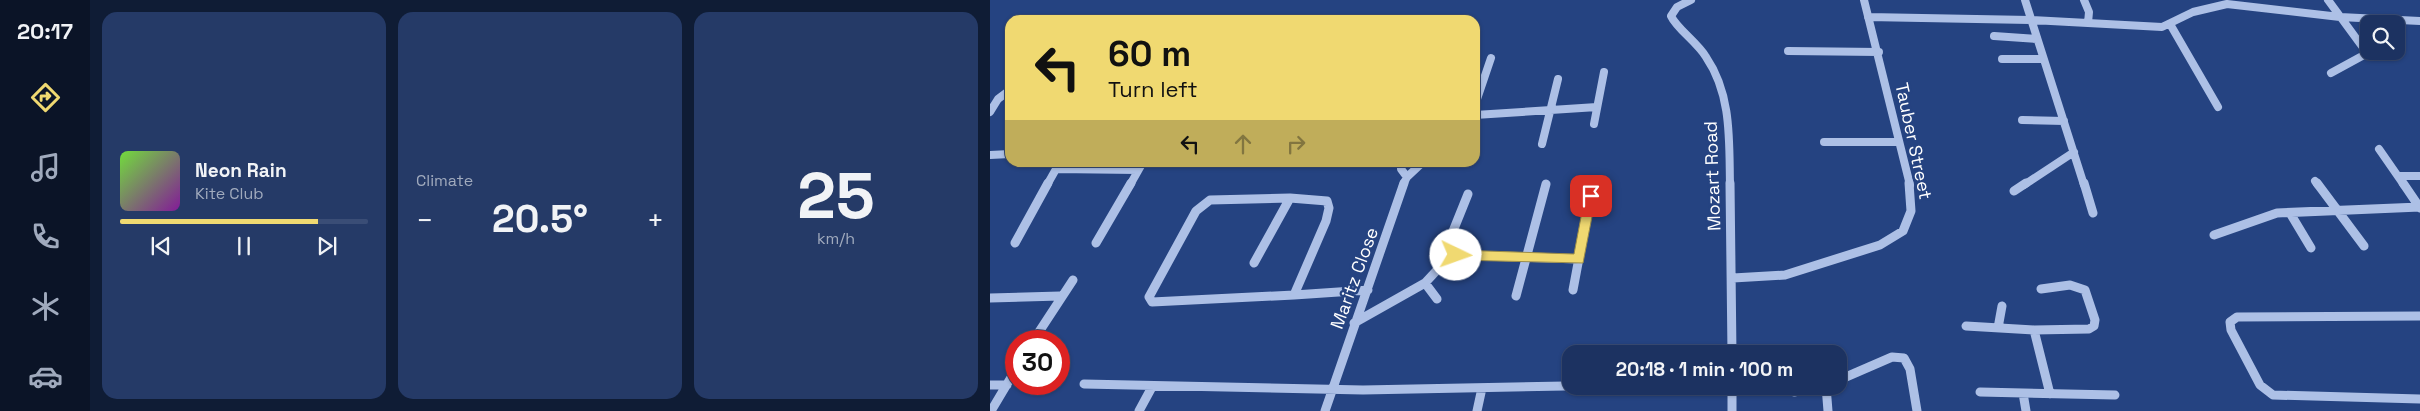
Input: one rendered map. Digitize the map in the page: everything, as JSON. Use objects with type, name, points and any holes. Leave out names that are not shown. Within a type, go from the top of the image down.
[{"type":"street","name":"Mozart Road","points":[[1692,0],[1677,7],[1671,16],[1673,21],[1707,55],[1724,92],[1729,122],[1733,278],[1732,345]]},
{"type":"street","name":"Tauber Street","points":[[1733,278],[1785,275],[1880,245],[1903,231],[1912,211],[1910,186],[1898,142],[1879,52],[1864,0]]},
{"type":"street","points":[[2024,0],[2093,213]]},
{"type":"street","points":[[2084,0],[2089,12],[2088,23]]},
{"type":"street","points":[[2328,0],[2364,49],[2364,55],[2331,73]]},
{"type":"street","points":[[1868,17],[2030,20],[2157,27],[2170,24],[2177,18],[2225,2],[2340,17],[2420,21]]},
{"type":"street","points":[[2170,24],[2218,107]]},
{"type":"street","points":[[1994,36],[2037,39]]},
{"type":"street","points":[[1788,51],[1879,52]]},
{"type":"street","points":[[1480,90],[1491,58]]},
{"type":"street","points":[[2002,59],[2043,59]]},
{"type":"street","points":[[1594,124],[1604,72]]},
{"type":"street","points":[[1542,144],[1549,109],[1558,79]]},
{"type":"street","points":[[990,112],[998,99],[1005,94]]},
{"type":"street","points":[[1480,115],[1597,106]]},
{"type":"street","points":[[2022,120],[2064,121]]},
{"type":"street","points":[[1824,142],[1898,142]]},
{"type":"street","points":[[2379,149],[2420,208]]},
{"type":"street","points":[[2014,191],[2074,152]]},
{"type":"street","points":[[990,155],[1005,154]]},
{"type":"street","points":[[1015,243],[1057,167]]},
{"type":"street","points":[[1096,243],[1140,167]]},
{"type":"street","points":[[1401,167],[1407,177]]},
{"type":"street","name":"Maritz Close","points":[[1325,411],[1354,323],[1368,290],[1407,177],[1418,167]]},
{"type":"street","points":[[2399,176],[2420,176]]},
{"type":"street","points":[[1573,290],[1594,180]]},
{"type":"street","points":[[2315,181],[2364,246]]},
{"type":"street","points":[[1516,296],[1546,184]]},
{"type":"street","points":[[1438,268],[1468,194]]},
{"type":"street","points":[[1294,295],[1326,221],[1330,208],[1327,201],[1290,198],[1210,200],[1196,211],[1149,297],[1152,302],[1158,304],[1294,295],[1368,290]]},
{"type":"street","points":[[1254,263],[1290,198]]},
{"type":"street","points":[[2214,235],[2264,216],[2336,209],[2420,208]]},
{"type":"street","points":[[2290,213],[2311,248]]},
{"type":"street","points":[[1354,323],[1425,283],[1438,268],[1456,255],[1527,259],[1579,259]]},
{"type":"street","points":[[1040,330],[1060,296],[1073,280]]},
{"type":"street","points":[[1425,283],[1437,300]]},
{"type":"street","points":[[1966,326],[2034,330],[2088,329],[2094,326],[2095,320],[2085,290],[2082,287],[2076,284],[2041,289]]},
{"type":"street","points":[[990,298],[1060,296]]},
{"type":"street","points":[[1998,328],[2002,306]]},
{"type":"street","points":[[2420,316],[2236,317],[2230,322],[2232,330],[2260,385],[2273,395],[2420,399]]},
{"type":"street","points":[[2034,330],[2050,394]]},
{"type":"street","points":[[1847,377],[1892,357],[1904,358],[1910,369],[1917,411]]},
{"type":"street","points":[[1084,384],[1333,390],[1562,386]]},
{"type":"street","points":[[990,385],[1005,385]]},
{"type":"street","points":[[1139,411],[1152,387]]},
{"type":"street","points":[[991,411],[1005,388]]},
{"type":"street","points":[[1477,411],[1482,388]]},
{"type":"street","points":[[1980,392],[2115,395]]},
{"type":"street","points":[[2023,393],[2026,411]]},
{"type":"street","points":[[1732,395],[1732,411]]},
{"type":"street","points":[[1827,395],[1828,411]]},
{"type":"route","points":[[1456,255],[1527,259],[1579,259],[1591,196]]}]
